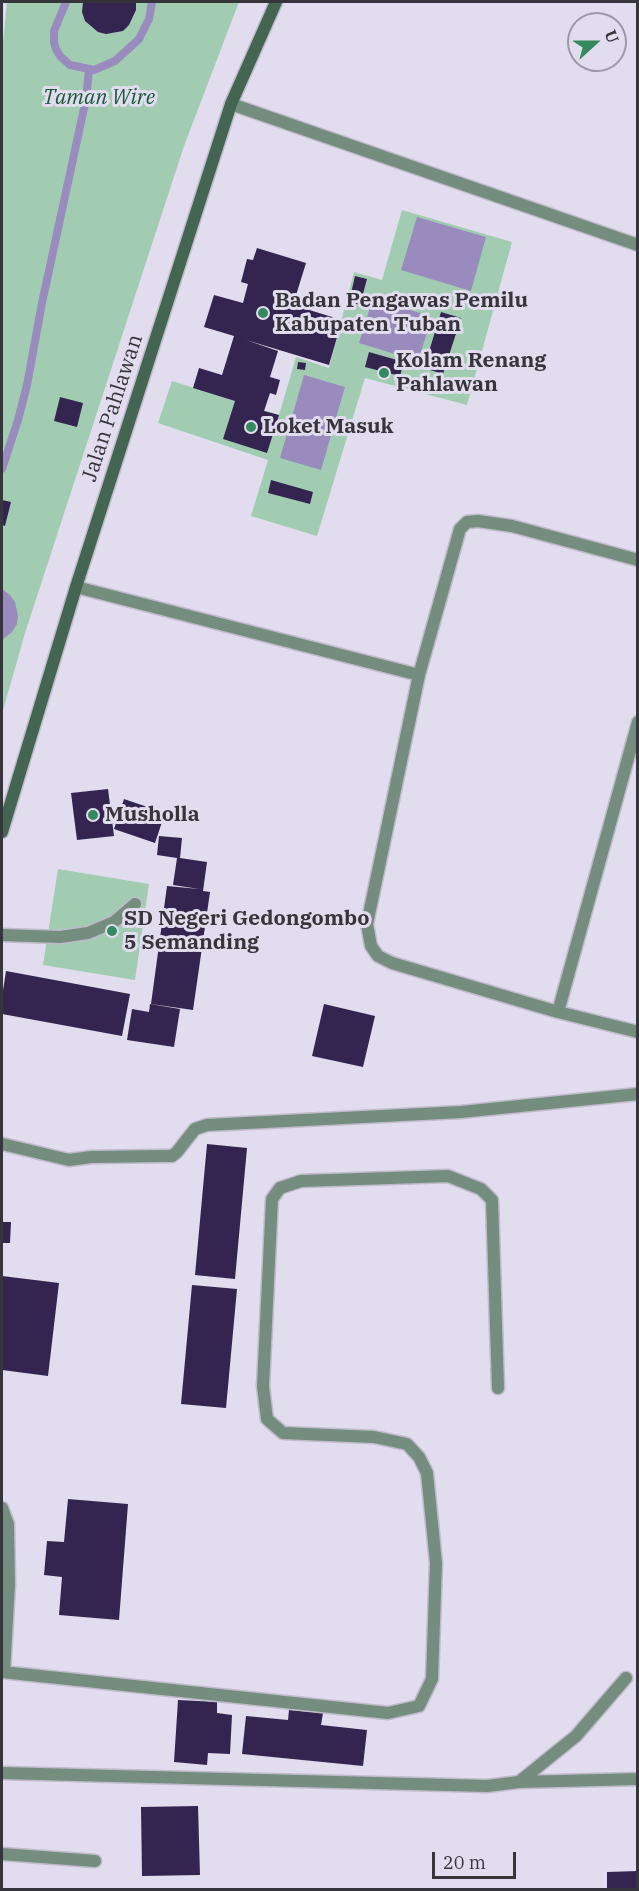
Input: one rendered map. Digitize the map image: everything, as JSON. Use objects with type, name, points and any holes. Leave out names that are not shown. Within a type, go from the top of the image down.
[{"type":"main road","name":"Jalan Pahlawan","points":[[2,832],[76,587],[231,104],[276,2]]},
{"type":"street","points":[[231,104],[638,245]]},
{"type":"street","points":[[638,560],[512,526],[478,521],[467,522],[460,529],[419,675],[368,924],[371,946],[378,956],[392,963],[558,1012],[638,1032]]},
{"type":"street","points":[[76,587],[419,675]]},
{"type":"street","points":[[558,1012],[638,722]]},
{"type":"street","points":[[2,934],[60,937],[88,933],[114,922],[135,903]]},
{"type":"street","points":[[2,1144],[69,1160],[91,1157],[172,1156],[195,1129],[207,1125],[461,1112],[638,1095]]},
{"type":"street","points":[[2,1508],[8,1524],[9,1584],[3,1672],[388,1713],[419,1706],[432,1679],[436,1563],[427,1473],[419,1457],[407,1444],[374,1437],[283,1433],[267,1419],[263,1386],[272,1199],[280,1188],[300,1181],[448,1176],[481,1189],[492,1200],[498,1388]]},
{"type":"street","points":[[519,1782],[576,1736],[626,1678]]},
{"type":"street","points":[[2,1773],[487,1786],[519,1782],[638,1779]]},
{"type":"street","points":[[2,1854],[95,1861]]},
{"type":"green space","name":"Taman Wire","points":[[7,2],[239,2],[184,146],[25,633],[2,714],[2,53]]},
{"type":"green space","name":"Kolam Renang Pahlawan","points":[[402,210],[512,242],[467,405],[365,378],[317,536],[251,516],[268,460],[158,423],[172,381],[279,415],[296,357],[329,368],[354,272],[382,280]]},
{"type":"green space","points":[[58,869],[149,884],[135,980],[43,965]]},
{"type":"shaded area","points":[[417,217],[486,237],[471,291],[401,270]]},
{"type":"shaded area","points":[[373,298],[432,317],[418,361],[359,343]]},
{"type":"shaded area","points":[[304,375],[345,387],[321,470],[280,458]]},
{"type":"shaded area","points":[[2,589],[15,602],[18,616],[17,624],[12,632],[2,640]]},
{"type":"building","points":[[83,2],[136,2],[136,10],[129,25],[123,31],[106,34],[98,32],[85,21],[82,12]]},
{"type":"building","points":[[257,248],[306,263],[293,305],[342,320],[329,365],[246,340],[278,351],[270,377],[280,380],[276,395],[270,393],[264,411],[279,415],[267,453],[223,439],[235,401],[193,388],[199,368],[222,375],[234,336],[204,327],[214,295],[243,303],[248,284],[241,282],[247,259],[253,260]]},
{"type":"building","points":[[355,276],[367,279],[360,305],[349,302]]},
{"type":"building","points":[[441,312],[461,318],[443,374],[424,368]]},
{"type":"building","points":[[369,352],[404,362],[400,376],[365,367]]},
{"type":"building","points":[[298,362],[306,363],[305,370],[297,369]]},
{"type":"building","points":[[60,397],[83,403],[77,427],[54,421]]},
{"type":"building","points":[[271,480],[313,492],[310,504],[268,493]]},
{"type":"building","points":[[2,500],[11,502],[5,526],[2,525]]},
{"type":"building","name":"Musholla","points":[[108,789],[114,836],[77,840],[71,793]]},
{"type":"building","points":[[124,799],[165,813],[155,843],[114,829]]},
{"type":"building","points":[[159,836],[182,838],[180,858],[207,862],[203,891],[210,892],[193,1010],[151,1004],[167,886],[199,889],[173,885],[177,858],[157,855]]},
{"type":"building","points":[[6,971],[130,994],[122,1036],[2,1014]]},
{"type":"building","points":[[150,1004],[180,1009],[174,1047],[127,1040],[132,1009],[149,1012]]},
{"type":"building","points":[[324,1004],[375,1016],[363,1067],[312,1056]]},
{"type":"building","points":[[207,1144],[247,1148],[235,1279],[195,1275]]},
{"type":"building","points":[[2,1222],[11,1222],[10,1243],[2,1243]]},
{"type":"building","points":[[2,1276],[59,1283],[48,1376],[2,1370]]},
{"type":"building","points":[[192,1285],[237,1289],[226,1408],[181,1404]]},
{"type":"building","points":[[68,1499],[128,1504],[119,1620],[59,1615],[62,1577],[44,1575],[47,1541],[64,1542]]},
{"type":"building","points":[[178,1700],[217,1702],[217,1713],[232,1715],[230,1754],[208,1753],[207,1765],[174,1762]]},
{"type":"building","points":[[289,1710],[323,1713],[321,1725],[367,1730],[363,1766],[242,1754],[246,1716],[288,1720]]},
{"type":"building","points":[[198,1806],[200,1875],[142,1876],[141,1807]]},
{"type":"building","points":[[638,1871],[638,1890],[607,1890],[607,1872]]},
{"type":"waterway","points":[[66,2],[54,31],[56,49],[70,65],[94,70],[115,61],[139,39],[149,19],[152,2]]},
{"type":"waterway","points":[[2,469],[27,385],[42,303],[86,99],[89,70]]},
{"type":"place","name":"Badan Pengawas Pemilu Kabupaten Tuban","points":[[263,313]]},
{"type":"place","name":"Kolam Renang Pahlawan","points":[[384,373]]},
{"type":"place","name":"Loket Masuk","points":[[251,427]]},
{"type":"place","name":"Musholla","points":[[93,815]]},
{"type":"place","name":"SD Negeri Gedongombo 5 Semanding","points":[[112,931]]}]
